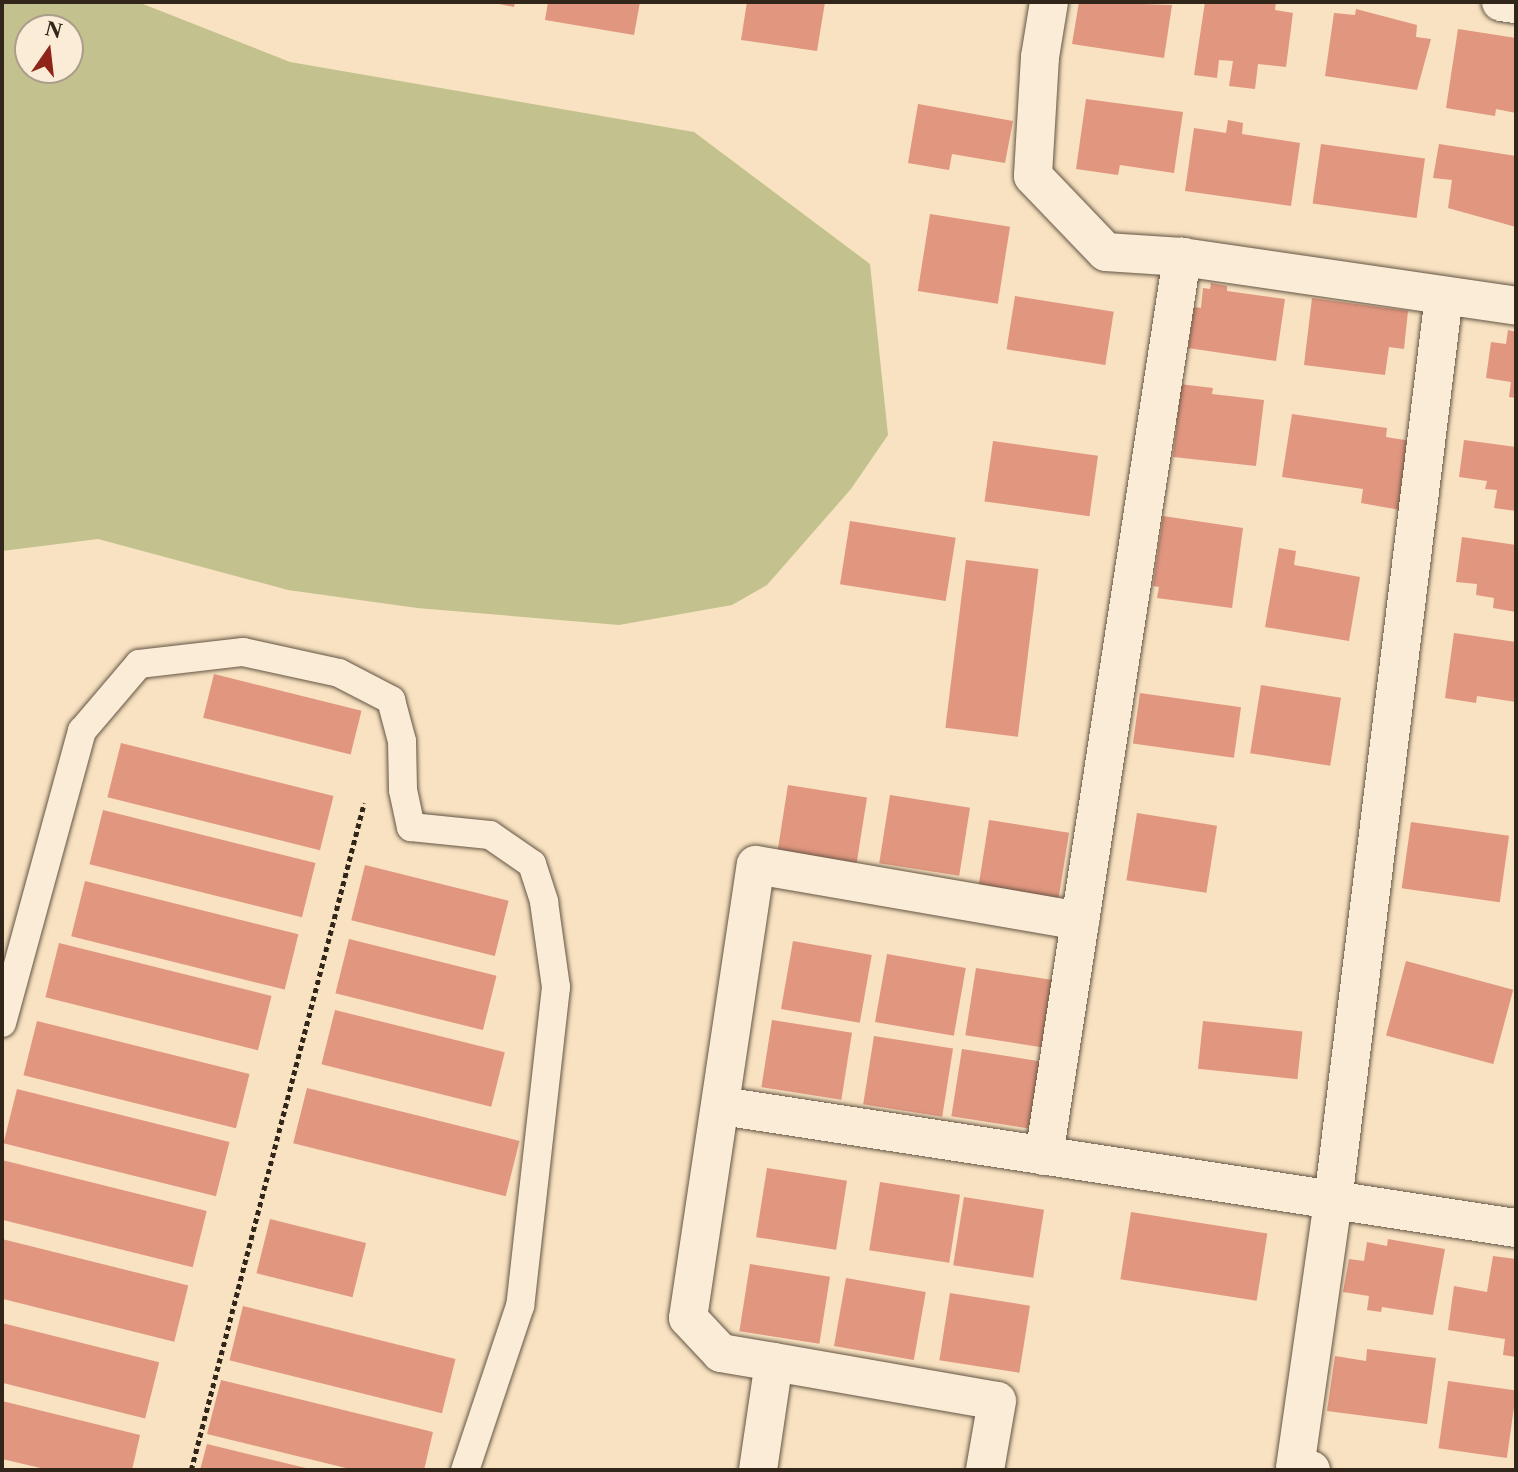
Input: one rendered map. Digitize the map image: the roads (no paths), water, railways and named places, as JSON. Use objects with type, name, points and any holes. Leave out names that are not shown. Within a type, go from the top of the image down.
[{"type":"street","points":[[1049,2],[1040,57],[1033,176],[1106,252],[1182,257],[1516,306]]},
{"type":"street","points":[[1501,2],[1516,4]]},
{"type":"street","points":[[1044,1156],[1182,257]]},
{"type":"street","points":[[1311,1470],[1295,1468],[1333,1201],[1444,296]]},
{"type":"street","points":[[985,1470],[997,1401],[721,1353],[688,1318],[722,1107],[756,865],[1080,921]]},
{"type":"street","points":[[722,1107],[1516,1228]]},
{"type":"street","points":[[758,1470],[774,1362]]},
{"type":"lane","points":[[2,1023],[82,731],[139,664],[243,652],[339,673],[391,700],[402,741],[403,790],[411,827],[491,835],[532,864],[544,902],[556,987],[520,1306],[465,1470]]}]
